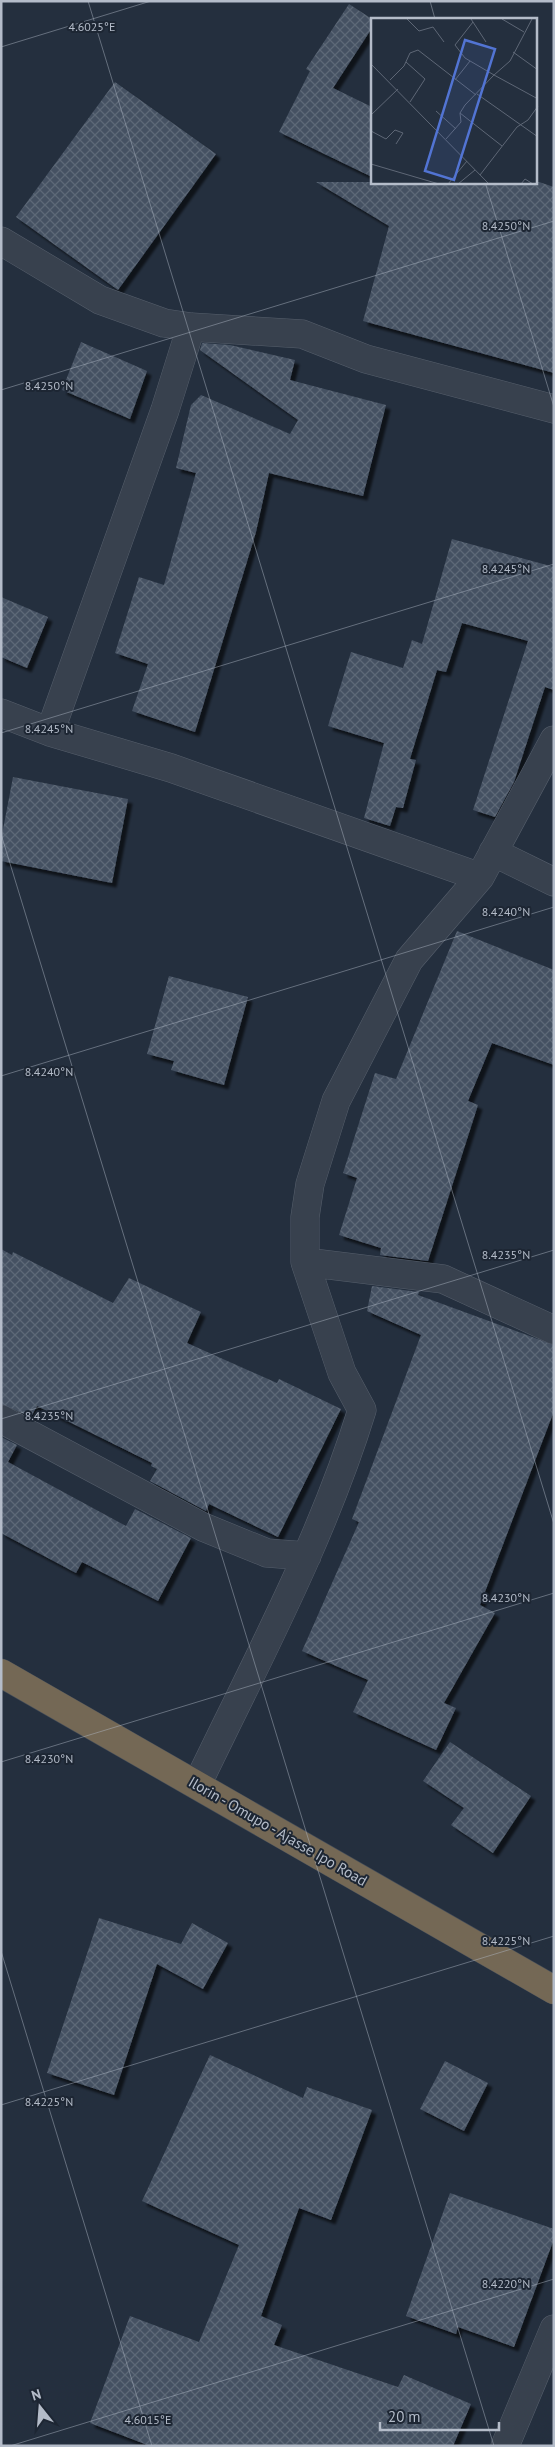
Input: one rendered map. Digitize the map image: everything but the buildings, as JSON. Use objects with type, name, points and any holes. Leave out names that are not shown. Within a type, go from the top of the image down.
[{"type":"highway","name":"Ilorin - Omupo - Ajasse Ipo Road","points":[[1,1673],[554,1990]]},
{"type":"street","points":[[1,240],[100,300],[164,322],[190,327],[302,334],[366,359],[554,410]]},
{"type":"street","points":[[50,732],[165,410],[190,327]]},
{"type":"street","points":[[1,713],[50,732],[171,768],[480,878]]},
{"type":"street","points":[[197,1785],[308,1556],[350,1451],[362,1410],[342,1373],[305,1262],[305,1217],[310,1184],[336,1101],[409,960],[480,878],[554,740]]},
{"type":"street","points":[[493,852],[554,882]]},
{"type":"street","points":[[305,1262],[444,1279],[554,1330]]},
{"type":"street","points":[[1,1418],[203,1527],[267,1553],[308,1556]]},
{"type":"street","points":[[505,2446],[554,2329]]}]
